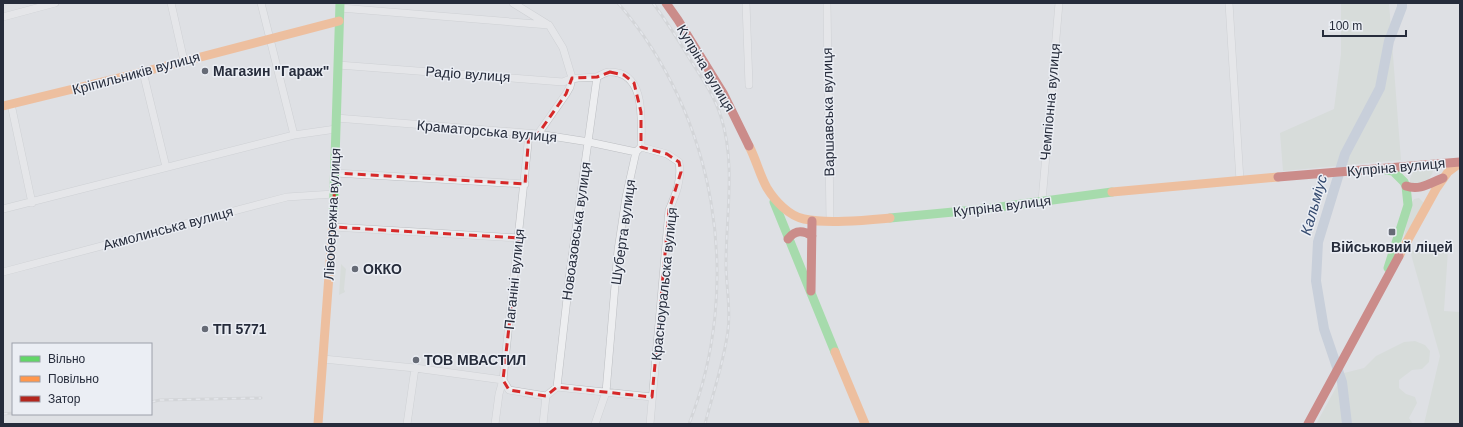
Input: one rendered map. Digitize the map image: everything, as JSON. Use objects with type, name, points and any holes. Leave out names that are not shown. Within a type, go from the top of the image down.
[{"type":"main road","name":"Купріна вулиця","points":[[666,3],[723,93],[750,148],[767,188],[780,206],[795,215],[812,221],[876,219],[985,210],[1101,194],[1377,168],[1460,162]]},
{"type":"main road","name":"Лівобережна вулиця","points":[[318,424],[333,227],[340,6]]},
{"type":"main road","name":"Кріпильників вулиця","points":[[7,105],[143,72],[339,21]]},
{"type":"main road","points":[[1308,424],[1430,200],[1438,182],[1460,162]]},
{"type":"main road","points":[[1434,164],[1438,182]]},
{"type":"main road","points":[[1408,206],[1405,184],[1408,172],[1415,165]]},
{"type":"main road","points":[[1377,168],[1393,171],[1405,184],[1411,188],[1419,188],[1438,182]]},
{"type":"main road","points":[[767,188],[778,218],[865,424]]},
{"type":"main road","points":[[1381,289],[1408,206],[1414,195],[1418,192],[1422,192],[1428,194],[1430,200]]},
{"type":"main road","points":[[811,294],[812,221]]},
{"type":"main road","points":[[788,239],[793,233],[800,231],[807,232],[812,236]]},
{"type":"street","points":[[3,17],[55,3]]},
{"type":"street","points":[[171,3],[184,61]]},
{"type":"street","points":[[261,3],[271,38],[294,135]]},
{"type":"street","points":[[513,3],[549,25],[564,48],[572,78],[570,87],[566,94],[538,134]]},
{"type":"street","points":[[746,3],[749,85]]},
{"type":"street","name":"Варшавська вулиця","points":[[827,3],[830,221]]},
{"type":"street","name":"Чемпіонна вулиця","points":[[1042,201],[1059,3]]},
{"type":"street","points":[[1229,3],[1240,182]]},
{"type":"street","points":[[340,6],[549,25]]},
{"type":"street","name":"Радіо вулиця","points":[[338,65],[563,82],[572,78],[597,77]]},
{"type":"street","points":[[143,72],[166,167]]},
{"type":"street","name":"Шуберта вулиця","points":[[595,424],[606,392],[618,250],[626,197],[639,150],[641,112],[638,93],[634,83],[624,75],[610,72],[597,77]]},
{"type":"street","name":"Новоазовська вулиця","points":[[557,386],[570,272],[597,77]]},
{"type":"street","points":[[7,105],[32,203]]},
{"type":"street","name":"Краматорська вулиця","points":[[336,118],[538,134],[639,150]]},
{"type":"street","points":[[3,210],[294,135],[336,129]]},
{"type":"street","name":"Паганіні вулиця","points":[[495,424],[499,394],[503,380],[529,134]]},
{"type":"street","name":"Красноуральска вулиця","points":[[639,150],[667,154],[679,162],[681,172],[677,190],[669,210],[650,424]]},
{"type":"street","points":[[335,172],[524,184]]},
{"type":"street","name":"Акмолинська вулиця","points":[[3,272],[287,197],[334,194]]},
{"type":"street","points":[[333,227],[519,238]]},
{"type":"street","points":[[323,358],[415,368],[503,380],[510,390],[546,396]]},
{"type":"street","points":[[407,424],[415,368]]},
{"type":"street","points":[[543,424],[546,396],[557,386],[652,397]]},
{"type":"highlighted area","points":[[610,72],[624,75],[634,83],[641,112],[641,147],[667,154],[679,162],[681,172],[669,210],[652,397],[557,387],[546,396],[509,390],[503,380],[519,238],[333,227],[335,173],[525,184],[529,134],[538,134],[566,94],[572,78],[597,77]]},
{"type":"shaded area","points":[[1341,3],[1389,3],[1401,160],[1283,171],[1280,133],[1334,109],[1341,54]]},
{"type":"shaded area","points":[[1424,168],[1433,168],[1433,173],[1428,180],[1420,184],[1410,184],[1410,178],[1413,172]]},
{"type":"shaded area","points":[[1419,198],[1424,203],[1403,243],[1410,205],[1414,199]]},
{"type":"shaded area","points":[[1448,250],[1444,311],[1460,312],[1460,424],[1424,424],[1440,356],[1410,251]]},
{"type":"shaded area","points":[[341,264],[346,269],[345,292],[339,295]]},
{"type":"shaded area","points":[[1415,341],[1425,345],[1430,351],[1429,362],[1422,369],[1412,370],[1399,380],[1399,388],[1406,394],[1415,397],[1417,403],[1409,418],[1413,424],[1316,424],[1344,373],[1364,368],[1376,356],[1404,342]]},
{"type":"waterway","name":"Кальміус","points":[[1347,424],[1342,382],[1324,329],[1316,281],[1318,242],[1345,154],[1380,88],[1389,41],[1402,7],[1402,3]]},
{"type":"railway","points":[[618,3],[652,48],[679,97],[698,149],[711,204],[717,259],[715,315],[706,370],[689,424]]},
{"type":"railway","points":[[653,3],[712,95],[721,117],[726,135],[729,171],[726,246],[729,322],[724,354],[705,424]]},
{"type":"railway","points":[[152,402],[160,400],[261,398]]},
{"type":"railway","points":[[3,414],[12,413]]},
{"type":"traffic: fast","points":[[333,221],[340,3]]},
{"type":"traffic: fast","points":[[1386,170],[1393,171],[1404,182],[1406,186],[1408,205],[1388,268]]},
{"type":"traffic: fast","points":[[890,218],[985,209],[1112,192]]},
{"type":"traffic: fast","points":[[774,202],[835,352]]},
{"type":"traffic: slow","points":[[3,106],[143,72],[339,21]]},
{"type":"traffic: slow","points":[[749,146],[767,188],[778,203],[793,215],[804,219],[824,221],[890,218]]},
{"type":"traffic: slow","points":[[1399,256],[1436,189],[1448,172],[1460,163]]},
{"type":"traffic: slow","points":[[1112,192],[1278,177]]},
{"type":"traffic: slow","points":[[318,424],[333,221]]},
{"type":"traffic: slow","points":[[835,352],[865,424]]},
{"type":"traffic: jam","points":[[666,3],[723,93],[749,146]]},
{"type":"traffic: jam","points":[[1278,177],[1460,162]]},
{"type":"traffic: jam","points":[[1406,186],[1416,188],[1443,178]]},
{"type":"traffic: jam","points":[[811,291],[812,221]]},
{"type":"traffic: jam","points":[[788,239],[793,234],[799,232],[812,236]]},
{"type":"traffic: jam","points":[[1308,424],[1399,256]]},
{"type":"place","name":"Магазин \"Гараж\"","points":[[205,71]]},
{"type":"place","name":"Військовий ліцей","points":[[1392,232]]},
{"type":"place","name":"ОККО","points":[[355,269]]},
{"type":"place","name":"ТП 5771","points":[[205,329]]},
{"type":"place","name":"ТОВ МВАСТИЛ","points":[[416,360]]}]
